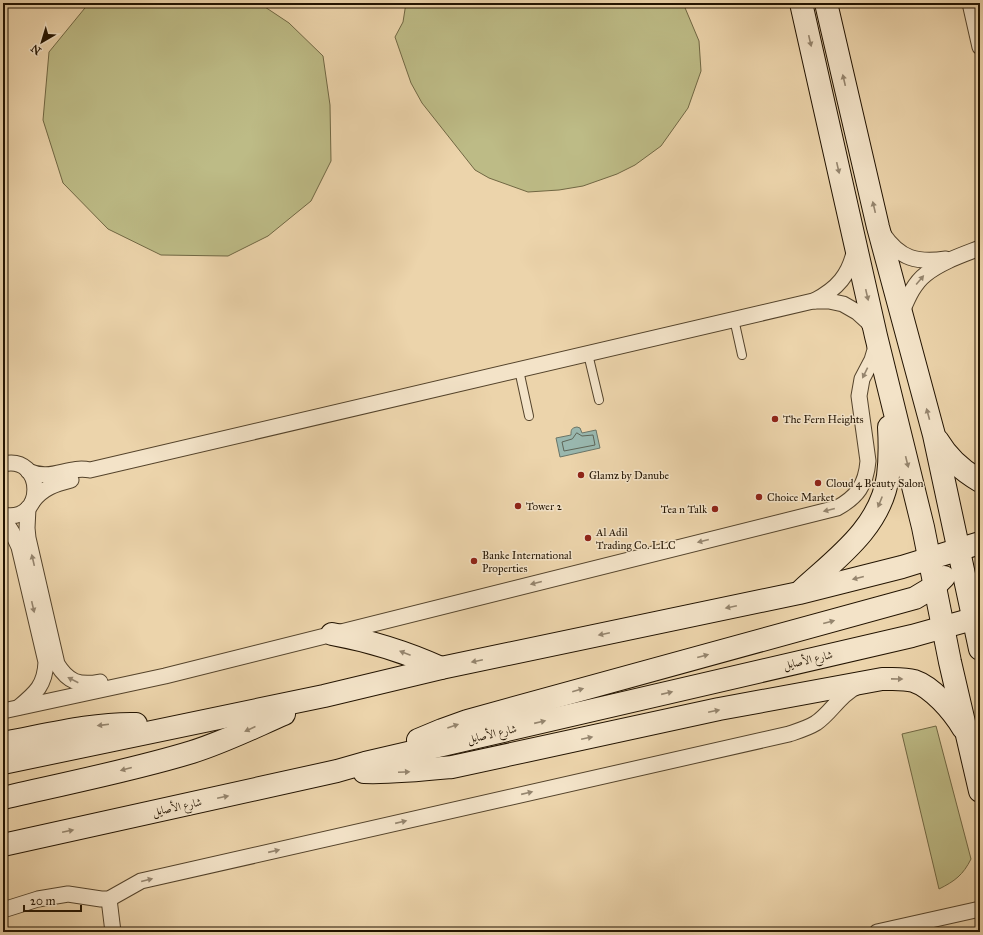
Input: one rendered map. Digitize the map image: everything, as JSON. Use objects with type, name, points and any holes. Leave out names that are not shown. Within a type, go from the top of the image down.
[{"type":"main road","points":[[801,3],[876,336],[923,527],[949,580],[976,614],[980,648]]},
{"type":"main road","points":[[826,3],[878,228],[934,435],[957,545],[949,580],[943,627],[980,791]]},
{"type":"main road","points":[[799,593],[859,538],[872,520],[882,500],[888,478],[890,455],[887,380]]},
{"type":"main road","points":[[934,435],[951,459],[980,481]]},
{"type":"main road","points":[[957,545],[980,543]]},
{"type":"main road","points":[[365,763],[467,721],[914,598],[949,580],[957,545]]},
{"type":"main road","points":[[3,762],[324,696],[441,668],[799,593],[902,567],[949,580]]},
{"type":"main road","name":"شارع الأصايل","points":[[3,845],[337,771],[365,763],[912,636],[943,627],[976,614]]},
{"type":"main road","points":[[332,634],[355,638],[399,651],[441,668]]},
{"type":"main road","points":[[337,771],[387,773],[452,767],[719,710],[882,679],[914,681],[929,690],[955,714],[967,734]]},
{"type":"main road","points":[[3,798],[114,773],[192,752],[229,739],[324,696]]},
{"type":"main road","points":[[3,743],[120,723],[184,725]]},
{"type":"main road","points":[[3,854],[37,838]]},
{"type":"street","points":[[970,3],[980,48]]},
{"type":"street","points":[[878,228],[896,249],[909,257],[920,261],[933,261],[957,257]]},
{"type":"street","points":[[813,301],[838,285],[847,273],[853,259],[856,244]]},
{"type":"street","points":[[901,314],[909,296],[925,274],[957,257],[980,248]]},
{"type":"street","points":[[10,710],[165,676],[837,508],[855,496],[861,487],[867,470],[868,461],[859,396],[862,379],[872,360],[875,350],[876,336],[868,322],[857,312],[843,304],[828,301],[813,301],[90,470],[74,469],[48,476],[35,474],[28,471]]},
{"type":"street","points":[[3,451],[9,464],[22,466],[33,478],[35,485],[36,493],[31,504],[27,528],[28,538],[57,664],[63,674],[71,680],[82,684],[92,684],[147,672],[159,673],[165,676]]},
{"type":"street","points":[[10,710],[37,691],[43,682],[46,672],[46,662],[19,548],[3,516],[16,515],[23,512],[44,490],[51,486],[82,477],[90,470]]},
{"type":"street","points":[[3,910],[38,899],[68,894],[110,899],[141,882],[789,734],[807,728],[817,722],[844,695],[853,688],[866,682]]},
{"type":"street","points":[[110,899],[113,932]]},
{"type":"street","points":[[878,932],[980,909]]},
{"type":"lane","points":[[734,319],[742,355]]},
{"type":"lane","points":[[588,354],[599,400]]},
{"type":"lane","points":[[519,370],[529,416]]},
{"type":"shaded area","points":[[89,3],[259,3],[289,23],[323,56],[330,105],[331,161],[311,201],[268,236],[228,256],[161,255],[108,229],[63,183],[43,120],[49,52]]},
{"type":"shaded area","points":[[406,3],[683,3],[699,41],[701,71],[688,108],[661,146],[635,165],[617,174],[583,186],[559,190],[528,192],[489,178],[475,170],[422,103],[411,83],[395,37],[403,22]]},
{"type":"shaded area","points":[[936,726],[971,859],[958,877],[939,889],[902,734]]},
{"type":"water","points":[[577,427],[580,428],[582,433],[596,430],[600,448],[560,457],[556,438],[571,435],[572,430]]},
{"type":"place","name":"The Fern Heights","points":[[775,419]]},
{"type":"place","name":"Glamz by Danube","points":[[581,475]]},
{"type":"place","name":"Cloud 4 Beauty Salon","points":[[818,483]]},
{"type":"place","name":"Choice Market","points":[[759,497]]},
{"type":"place","name":"Tower 2","points":[[518,506]]},
{"type":"place","name":"Tea n Talk","points":[[715,509]]},
{"type":"place","name":"Al Adil Trading Co. LLC","points":[[588,538]]},
{"type":"place","name":"Banke International Properties","points":[[474,561]]}]
